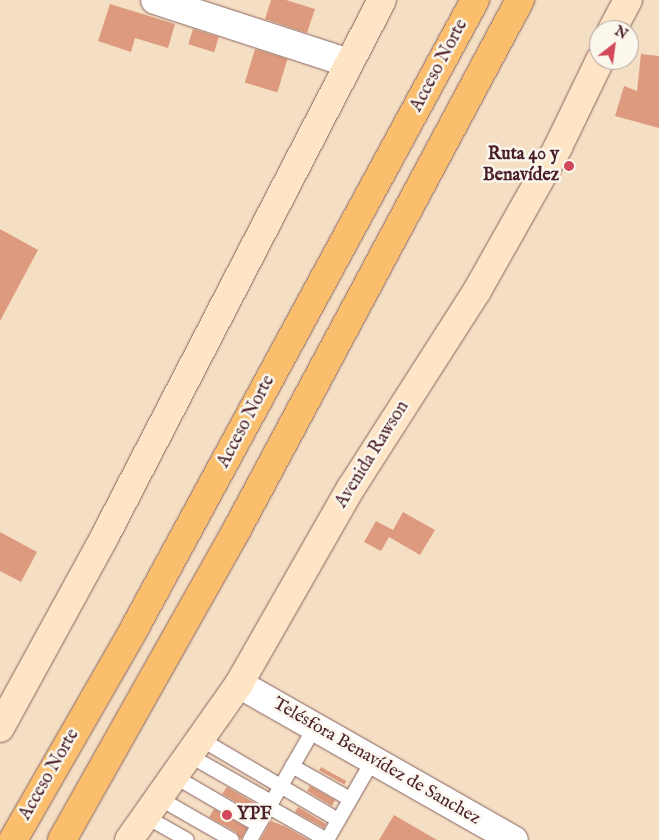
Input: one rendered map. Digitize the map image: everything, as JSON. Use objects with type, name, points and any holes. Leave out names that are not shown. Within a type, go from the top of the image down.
[{"type":"highway","name":"Acceso Norte","points":[[13,840],[133,631],[476,0]]},
{"type":"highway","points":[[62,840],[234,535],[520,0]]},
{"type":"street","points":[[155,0],[349,63]]},
{"type":"street","points":[[0,728],[105,536],[382,0]]},
{"type":"street","points":[[617,20],[628,0]]},
{"type":"street","name":"Avenida Rawson","points":[[129,840],[186,756],[239,684],[351,488],[506,243],[558,147],[595,70]]},
{"type":"street","name":"Telésfora Benavídez de Sanchez","points":[[239,684],[514,840]]},
{"type":"lane","points":[[250,840],[315,727]]},
{"type":"lane","points":[[186,756],[281,785],[338,820]]},
{"type":"lane","points":[[186,756],[270,804],[327,840],[373,760]]},
{"type":"lane","points":[[186,756],[258,825]]},
{"type":"lane","points":[[292,766],[350,799]]},
{"type":"lane","points":[[151,806],[187,840]]},
{"type":"lane","points":[[151,806],[232,840]]},
{"type":"building","points":[[271,0],[286,0],[315,9],[307,33],[265,19]]},
{"type":"building","points":[[110,4],[175,24],[168,48],[135,38],[131,52],[98,41]]},
{"type":"building","points":[[193,29],[219,37],[214,52],[188,44]]},
{"type":"building","points":[[255,49],[288,59],[277,92],[245,82]]},
{"type":"building","points":[[641,54],[659,56],[659,128],[615,116],[624,86],[637,91]]},
{"type":"building","points":[[0,229],[38,250],[0,321]]},
{"type":"building","points":[[403,512],[435,530],[420,555],[389,537],[381,551],[364,542],[376,521],[393,530]]},
{"type":"building","points":[[0,532],[37,552],[21,582],[0,571]]},
{"type":"building","points":[[321,767],[346,781],[344,785],[319,770]]},
{"type":"building","points":[[310,786],[335,800],[332,806],[307,791]]},
{"type":"building","points":[[227,787],[256,804],[252,810],[255,813],[222,794]]},
{"type":"building","points":[[298,807],[326,824],[324,828],[295,812]]},
{"type":"building","points":[[214,809],[247,828],[241,840],[236,832],[209,817]]},
{"type":"building","points":[[394,815],[437,840],[379,840]]},
{"type":"building","points":[[271,821],[286,827],[309,840],[260,840]]},
{"type":"place","name":"Ruta 40 y Benavídez","points":[[569,166]]},
{"type":"place","name":"YPF","points":[[227,815]]}]
